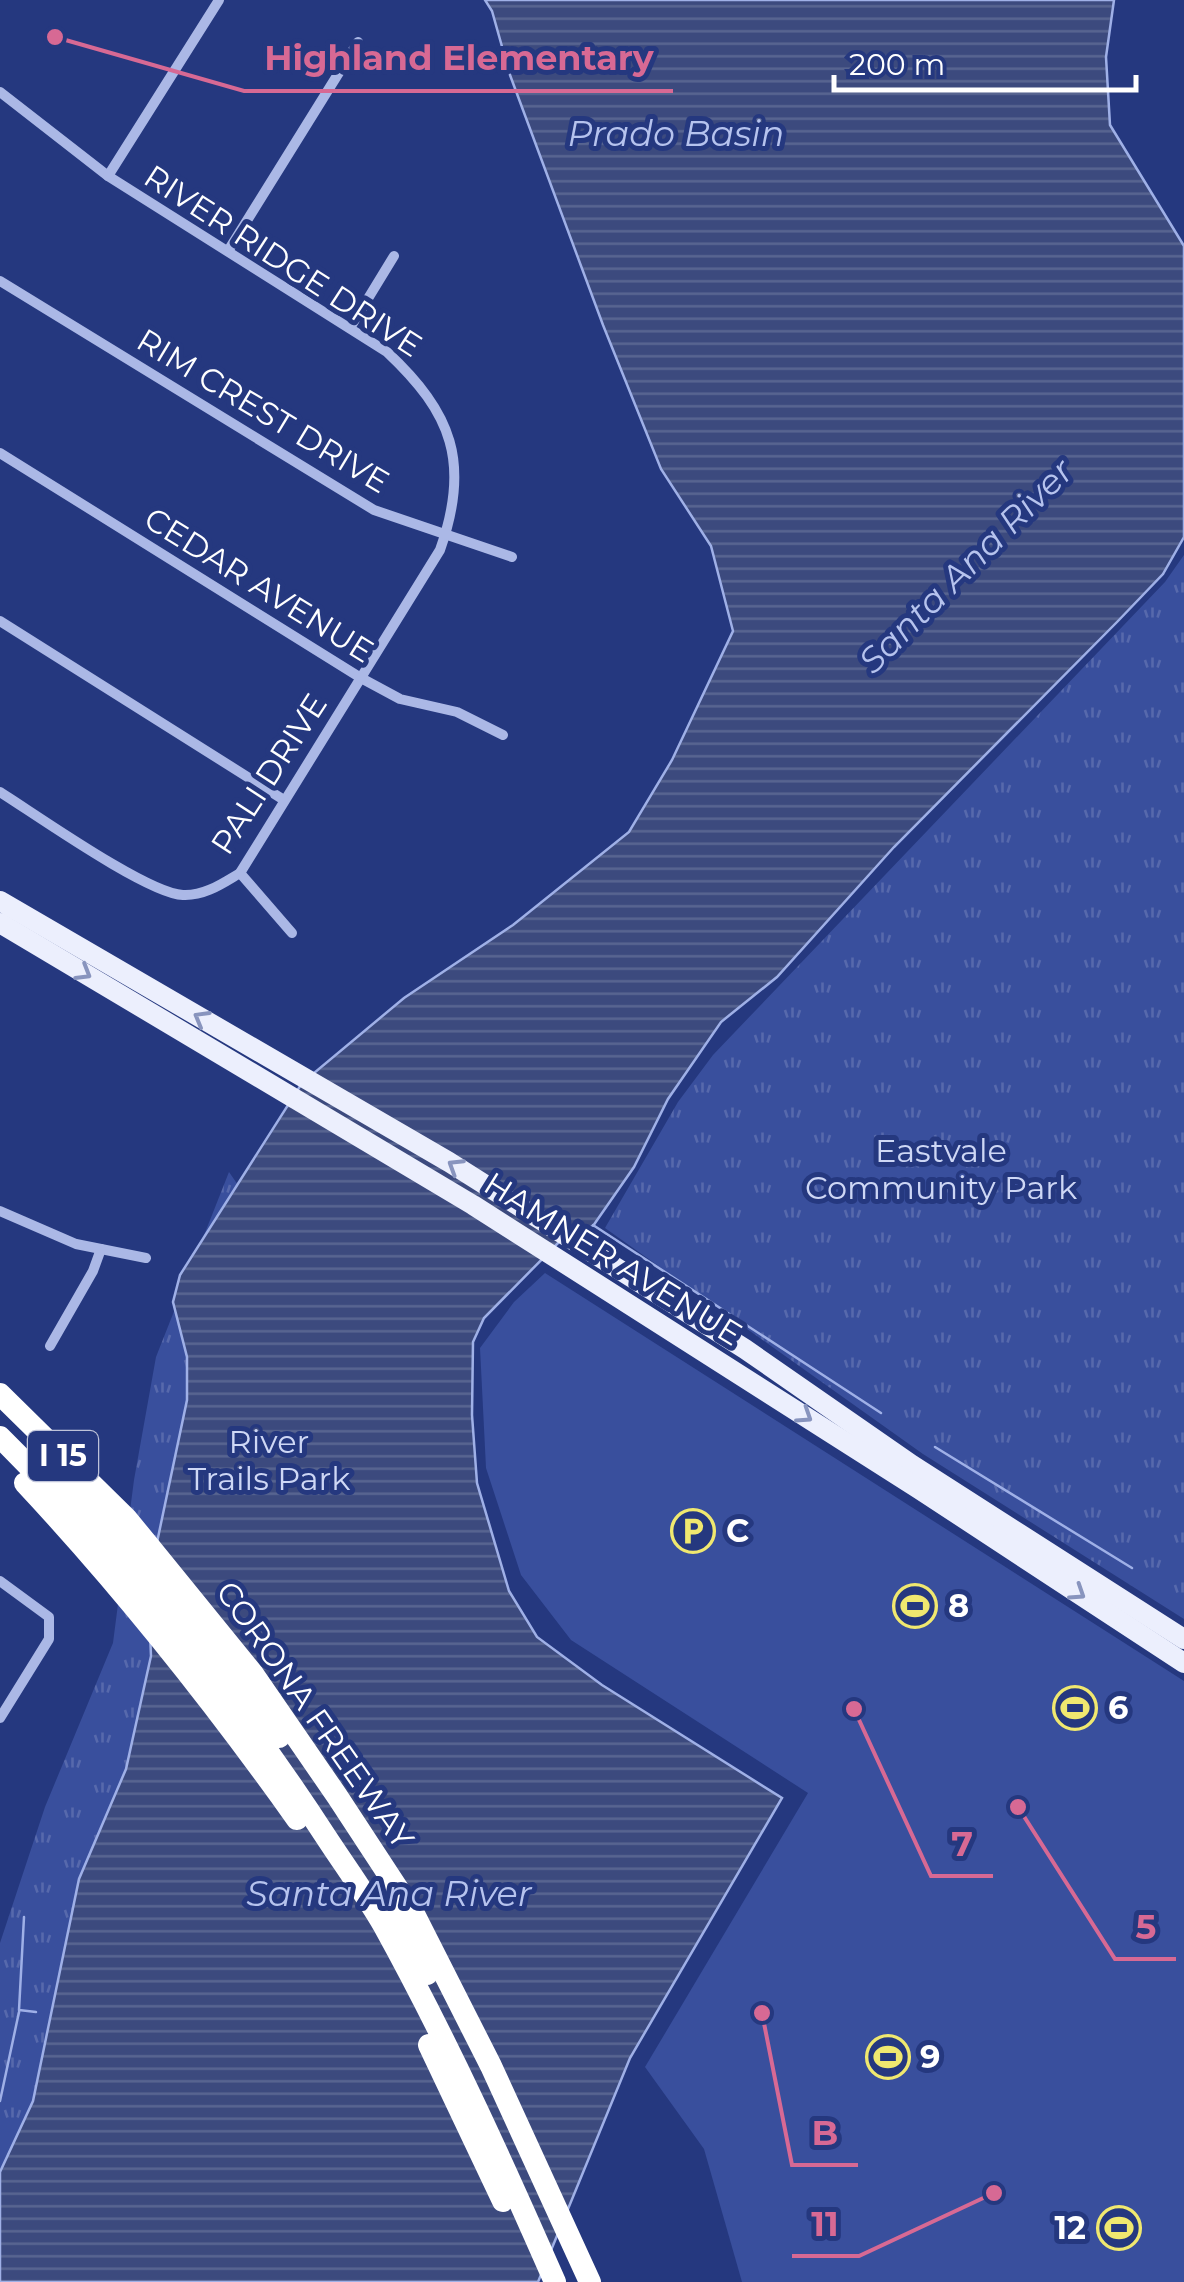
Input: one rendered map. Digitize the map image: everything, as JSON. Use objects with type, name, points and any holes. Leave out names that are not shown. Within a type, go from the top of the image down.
[{"type":"highway","name":"CORONA FREEWAY","points":[[0,1394],[112,1541],[216,1705],[300,1822],[373,1935],[450,2086],[540,2282]]},
{"type":"highway","points":[[0,1415],[112,1541],[273,1756],[382,1923],[575,2278]]},
{"type":"highway","points":[[0,1438],[68,1505],[112,1541]]},
{"type":"highway","name":"CORONA FREEWAY","points":[[0,1459],[112,1541],[253,1674],[413,1912],[491,2066],[575,2278]]},
{"type":"main road","name":"HAMNER AVENUE","points":[[0,901],[449,1162],[745,1348],[912,1465],[1184,1639]]},
{"type":"main road","name":"HAMNER AVENUE","points":[[0,923],[473,1206],[723,1363],[1184,1663]]},
{"type":"street","points":[[108,176],[219,0]]},
{"type":"street","points":[[228,251],[358,42]]},
{"type":"street","name":"RIVER RIDGE DRIVE","points":[[0,92],[108,176],[387,352],[419,382],[443,418],[454,475],[453,507],[446,534],[361,678]]},
{"type":"street","points":[[350,328],[394,256]]},
{"type":"street","name":"RIM CREST DRIVE","points":[[0,280],[374,510],[512,557]]},
{"type":"street","name":"CEDAR AVENUE","points":[[0,454],[361,678],[400,699],[457,712],[503,735]]},
{"type":"street","points":[[0,621],[284,800]]},
{"type":"street","name":"PALI DRIVE","points":[[0,792],[169,892],[185,896],[213,890],[240,872],[361,678]]},
{"type":"street","points":[[240,872],[292,934]]},
{"type":"street","points":[[0,1210],[47,1233],[146,1258]]},
{"type":"street","points":[[50,1346],[93,1271],[101,1249]]},
{"type":"street","points":[[0,1582],[49,1616],[48,1639],[0,1718]]},
{"type":"green space","name":"Eastvale Community Park","points":[[1184,555],[1184,1619],[923,1454],[605,1228],[678,1102],[713,1055],[1165,582]]},
{"type":"green space","name":"River Trails Park","points":[[229,1172],[408,1432],[0,2280],[0,1943],[45,1807],[113,1643],[134,1480],[156,1357]]},
{"type":"green space","points":[[545,1273],[1184,1681],[1184,2282],[742,2282],[704,2149],[645,2067],[808,1793],[571,1640],[521,1575],[486,1468],[480,1348],[514,1302]]},
{"type":"water","name":"Santa Ana River","points":[[485,0],[1114,0],[1106,57],[1110,125],[1184,246],[1184,537],[1163,574],[894,847],[777,977],[721,1022],[668,1099],[634,1167],[593,1226],[559,1242],[484,1318],[473,1342],[472,1415],[477,1483],[509,1591],[537,1637],[602,1685],[782,1798],[630,2058],[538,2282],[0,2282],[0,2172],[33,2101],[79,1879],[126,1769],[151,1656],[148,1585],[187,1400],[187,1357],[173,1302],[180,1275],[302,1083],[404,998],[513,925],[629,832],[672,760],[733,631],[711,546],[661,469],[603,325]]},
{"type":"waterway","points":[[593,1225],[881,1413]]},
{"type":"waterway","points":[[935,1447],[1132,1568]]},
{"type":"waterway","points":[[24,1917],[19,2010],[36,2012]]},
{"type":"waterway","points":[[0,2101],[19,2012]]},
{"type":"place","name":"Highland Elementary","points":[[55,37]]},
{"type":"place","name":"C","points":[[693,1531]]},
{"type":"place","name":"8","points":[[915,1606]]},
{"type":"place","name":"6","points":[[1075,1708]]},
{"type":"place","name":"7","points":[[854,1709]]},
{"type":"place","name":"5","points":[[1018,1807]]},
{"type":"place","name":"B","points":[[762,2013]]},
{"type":"place","name":"9","points":[[888,2057]]},
{"type":"place","name":"11","points":[[994,2193]]},
{"type":"place","name":"12","points":[[1119,2228]]},
{"type":"water label","name":"Prado Basin","points":[[676,134]]}]
